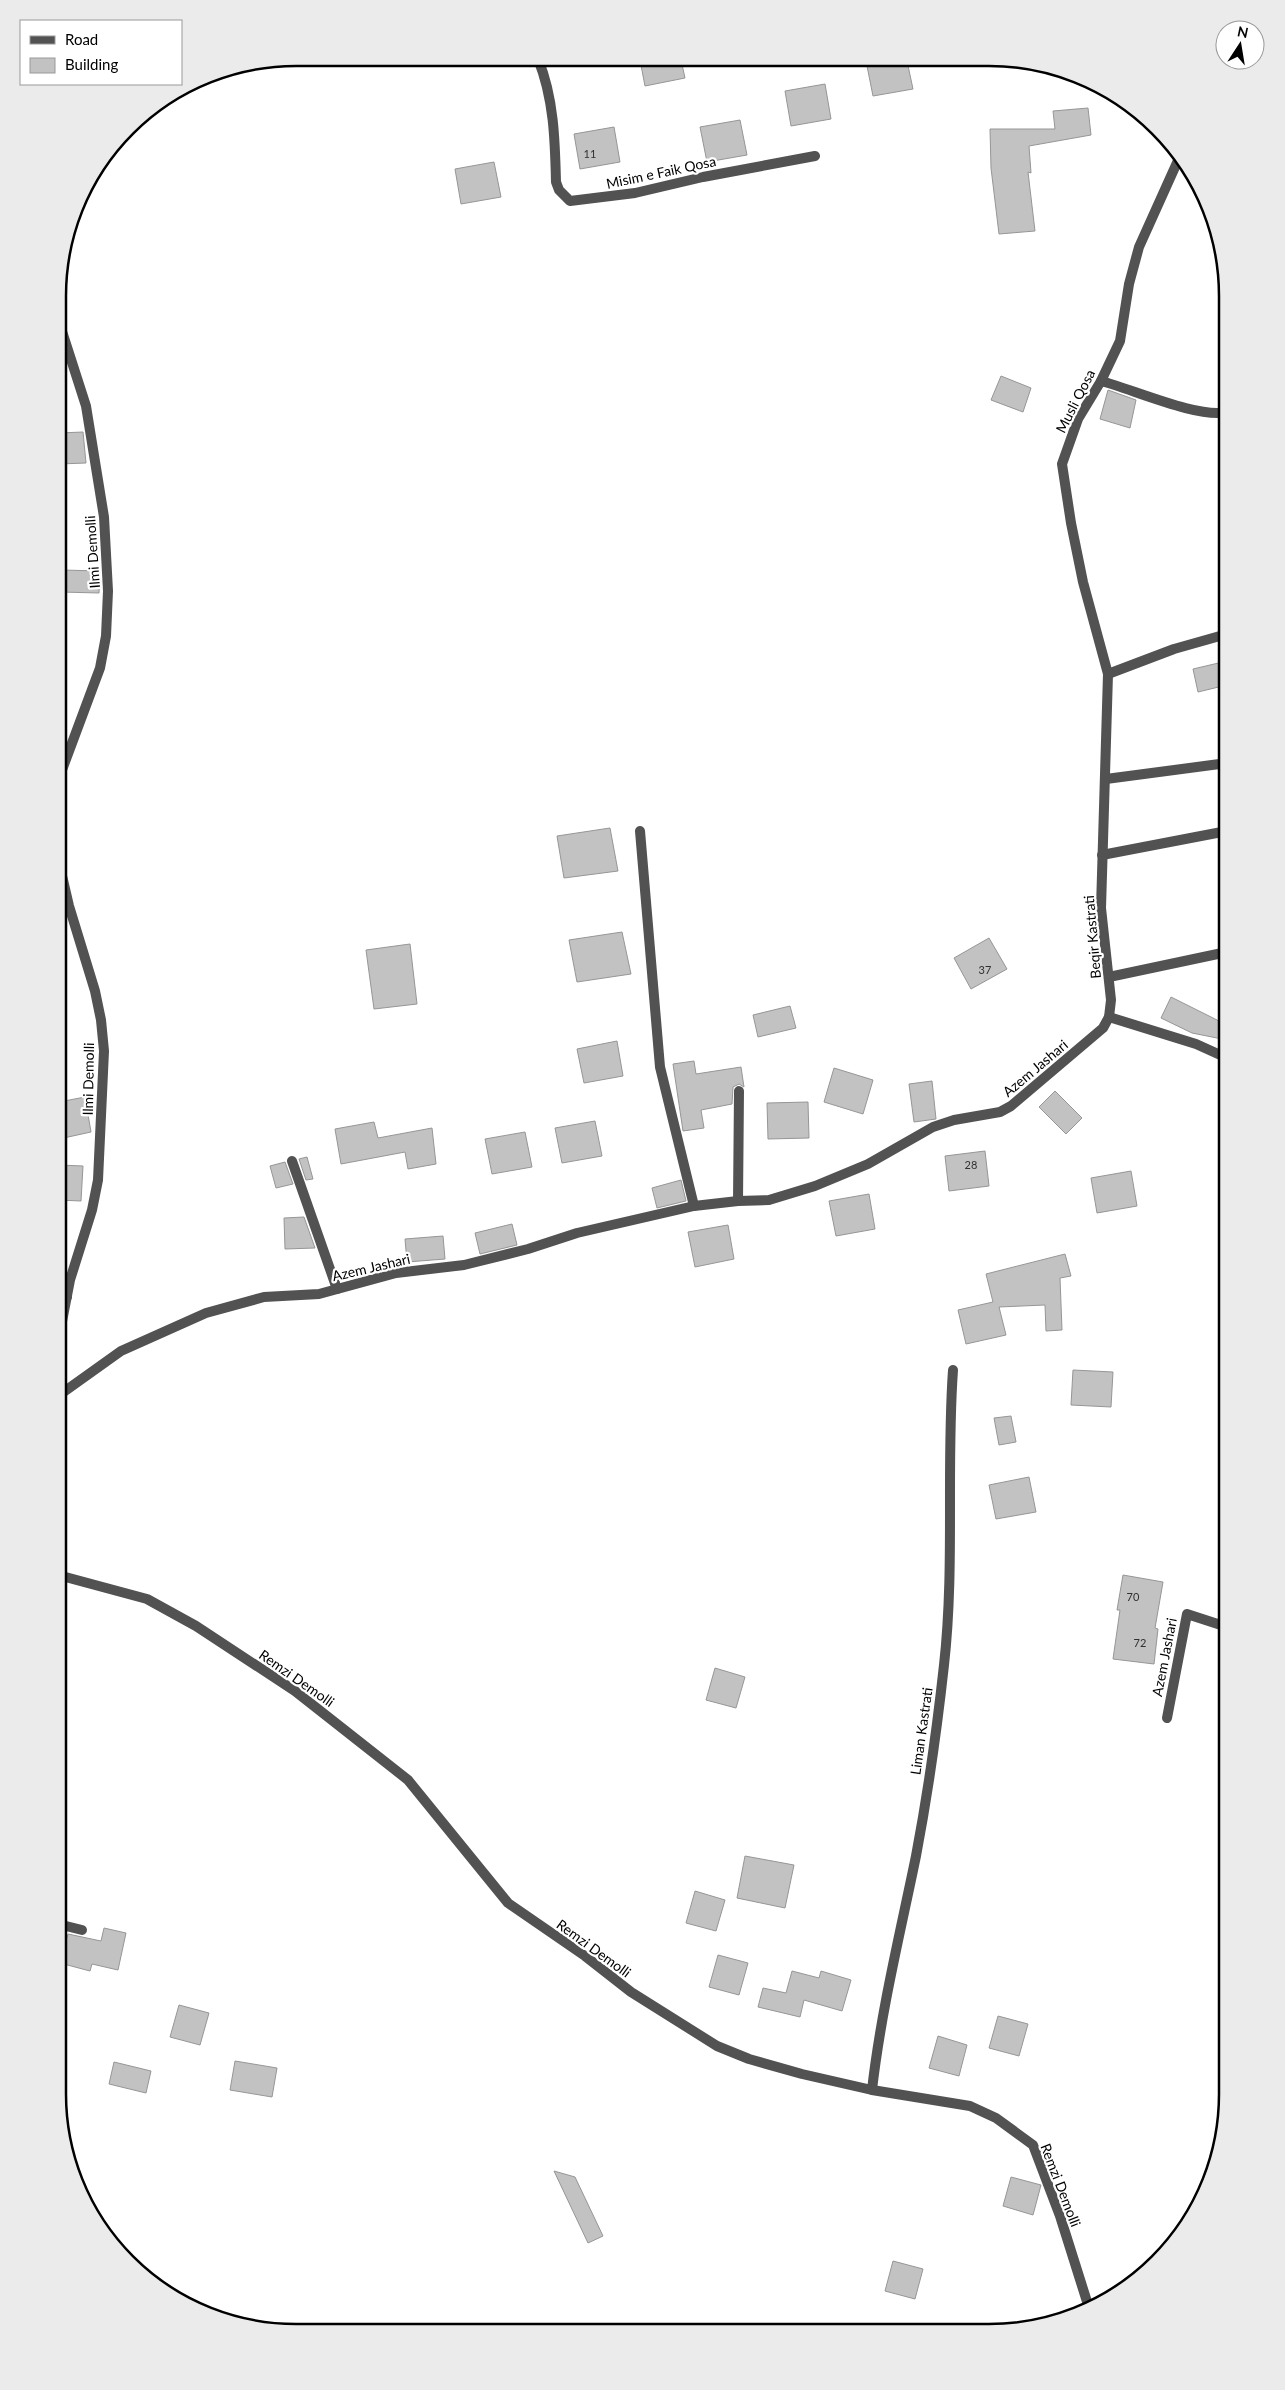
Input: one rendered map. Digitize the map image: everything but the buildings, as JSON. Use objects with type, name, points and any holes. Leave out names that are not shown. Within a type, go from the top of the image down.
[{"type":"street","name":"Misim e Faik Qosa","points":[[541,66],[545,76],[554,127],[556,182],[559,190],[570,201],[635,194],[704,177],[816,156]]},
{"type":"street","name":"Musli Qosa","points":[[1108,696],[1108,674],[1083,582],[1062,464],[1078,419],[1101,381],[1120,341],[1129,284],[1139,247],[1176,164]]},
{"type":"street","name":"Ilmi Demolli","points":[[66,341],[86,406],[104,517],[108,591],[106,636],[100,668],[66,759]]},
{"type":"street","points":[[1101,381],[1199,412],[1219,414]]},
{"type":"street","points":[[1108,674],[1174,649],[1219,636]]},
{"type":"street","name":"Beqir Kastrati","points":[[1108,696],[1101,908],[1111,1000],[1109,1017]]},
{"type":"street","points":[[1106,779],[1219,764]]},
{"type":"street","points":[[640,831],[660,1067],[694,1206]]},
{"type":"street","points":[[1102,855],[1219,833]]},
{"type":"street","name":"Ilmi Demolli","points":[[66,893],[94,990],[101,1020],[104,1051],[98,1180],[66,1302]]},
{"type":"street","points":[[1109,977],[1219,954]]},
{"type":"street","points":[[1109,1017],[1196,1044],[1219,1054]]},
{"type":"street","name":"Azem Jashari","points":[[66,1390],[121,1351],[206,1313],[264,1297],[318,1294],[396,1273],[464,1265],[528,1249],[577,1233],[694,1206],[769,1200],[815,1186],[868,1164],[933,1127],[954,1120],[1000,1112],[1011,1106],[1094,1037],[1109,1017]]},
{"type":"street","points":[[738,1201],[739,1091]]},
{"type":"street","points":[[292,1161],[337,1289]]},
{"type":"street","name":"Liman Kastrati","points":[[872,2090],[887,1994],[926,1796],[944,1664],[948,1626],[949,1421],[953,1370]]},
{"type":"street","name":"Remzi Demolli","points":[[66,1577],[147,1599],[196,1626],[295,1691],[408,1780],[508,1903],[585,1956],[631,1992],[717,2046],[748,2059],[872,2090],[970,2106],[996,2118],[1033,2145],[1060,2216],[1088,2301]]},
{"type":"street","name":"Azem Jashari","points":[[1166,1718],[1187,1614],[1219,1624]]},
{"type":"street","points":[[66,1926],[82,1930]]}]
